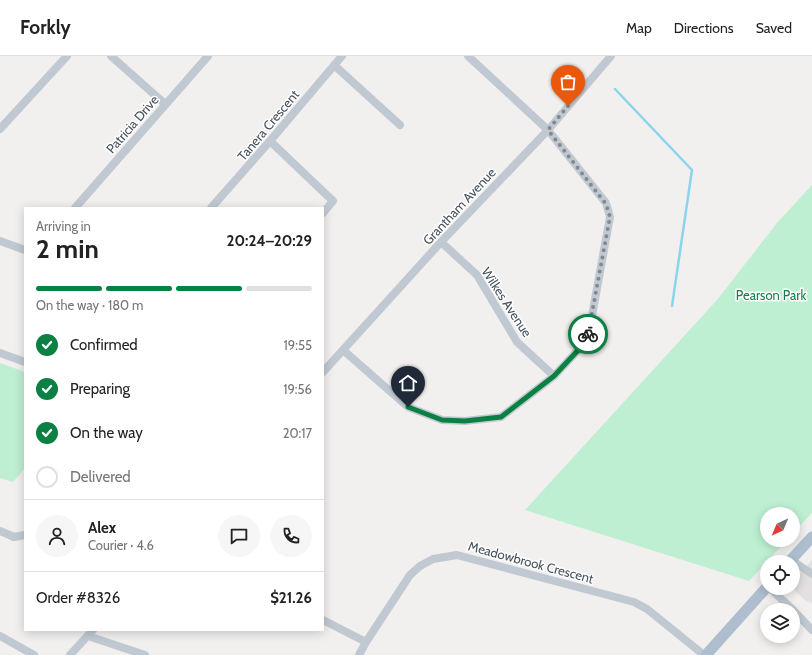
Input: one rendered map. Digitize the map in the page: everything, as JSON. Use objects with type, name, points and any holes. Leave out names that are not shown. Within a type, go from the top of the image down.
[{"type":"main road","points":[[796,555],[812,537]]},
{"type":"main road","points":[[705,655],[760,595]]},
{"type":"street","points":[[0,129],[67,56]]},
{"type":"street","points":[[111,56],[165,104]]},
{"type":"street","name":"Patricia Drive","points":[[76,207],[208,56]]},
{"type":"street","name":"Tanera Crescent","points":[[212,207],[342,56]]},
{"type":"street","points":[[343,350],[408,407],[442,420],[465,421],[501,417],[554,376],[582,346],[589,332],[610,217],[606,204],[548,130],[468,56]]},
{"type":"street","name":"Grantham Avenue","points":[[324,371],[441,242],[548,130],[611,56]]},
{"type":"street","points":[[334,65],[400,125]]},
{"type":"street","points":[[270,141],[333,201],[324,212]]},
{"type":"street","points":[[0,241],[24,250]]},
{"type":"street","name":"Wilkes Avenue","points":[[441,242],[477,275],[517,342],[554,376]]},
{"type":"street","points":[[0,353],[24,362]]},
{"type":"street","points":[[0,531],[14,537],[24,535]]},
{"type":"street","name":"Meadowbrook Crescent","points":[[359,655],[410,576],[420,566],[433,559],[458,555],[634,602],[647,609],[705,655]]},
{"type":"street","points":[[800,567],[812,574]]},
{"type":"street","points":[[777,595],[786,603]]},
{"type":"street","points":[[800,617],[812,630]]},
{"type":"street","points":[[324,621],[366,642]]},
{"type":"street","points":[[70,655],[91,633],[145,655]]},
{"type":"street","points":[[0,636],[34,655]]},
{"type":"shaded area","points":[[812,560],[812,603],[805,600],[800,595],[800,573]]},
{"type":"green space","name":"Pearson Park","points":[[812,185],[812,513],[800,526],[800,507],[760,507],[760,547],[781,547],[773,555],[760,555],[760,569],[749,581],[525,510],[717,300],[777,223]]},
{"type":"green space","points":[[0,363],[24,372],[24,469],[13,482],[0,478]]},
{"type":"waterway","points":[[615,89],[692,170],[672,306]]},
{"type":"way so far","points":[[568,106],[548,130],[606,204],[610,217],[588,334]]},
{"type":"route","points":[[408,407],[442,420],[465,421],[501,417],[554,376],[582,346],[588,334]]}]
